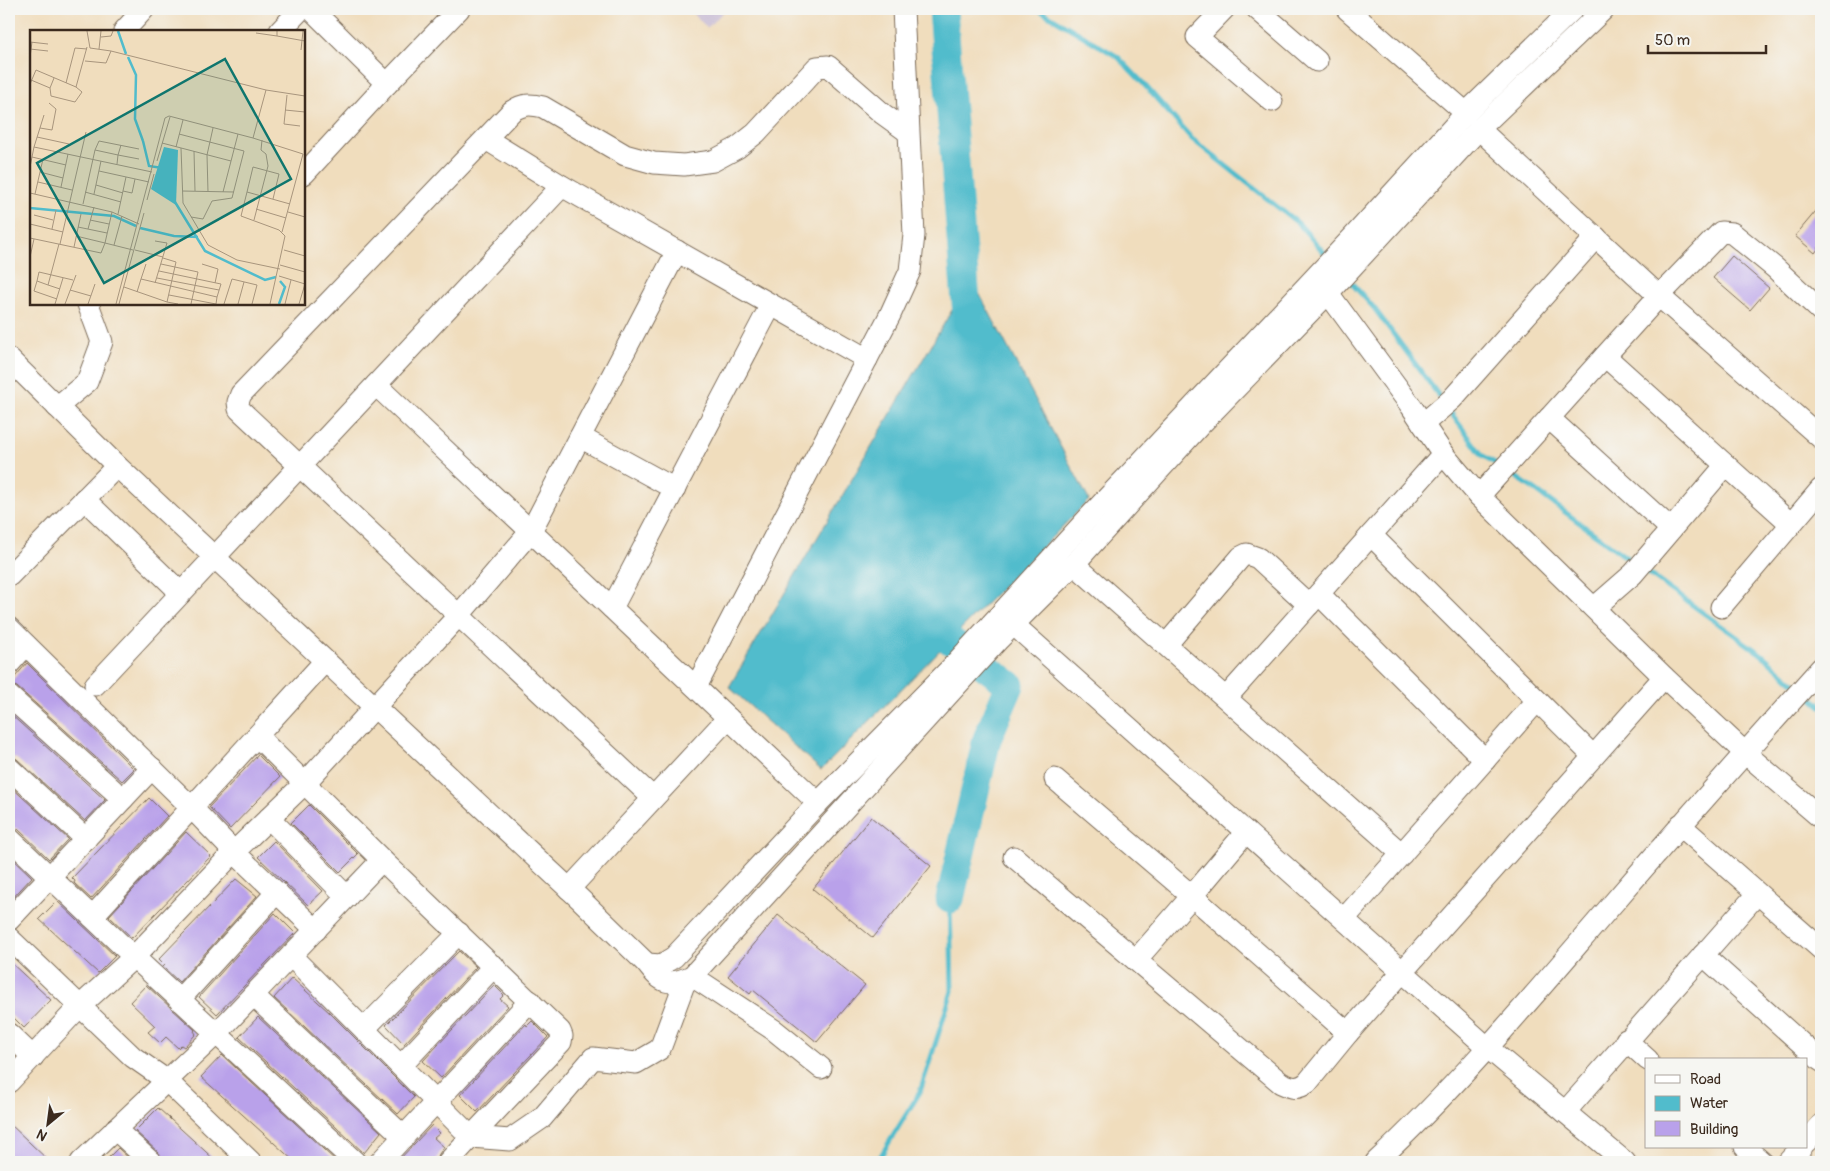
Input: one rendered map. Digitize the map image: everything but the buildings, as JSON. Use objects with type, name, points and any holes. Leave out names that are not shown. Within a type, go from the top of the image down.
[{"type":"street","points":[[125,30],[144,9]]},
{"type":"street","points":[[281,30],[301,9]]},
{"type":"street","points":[[310,9],[387,84]]},
{"type":"street","points":[[305,173],[459,9]]},
{"type":"street","points":[[696,687],[868,359],[910,271],[914,235],[903,9]]},
{"type":"street","points":[[1224,9],[1197,36],[1272,100]]},
{"type":"street","points":[[1257,9],[1317,61]]},
{"type":"street","points":[[1347,9],[1472,121],[1659,296],[1821,438]]},
{"type":"street","points":[[647,964],[661,965],[674,957],[818,803],[950,669],[1097,508],[1345,260],[1573,9]]},
{"type":"street","points":[[1472,121],[1604,9]]},
{"type":"street","points":[[653,798],[239,409],[238,402],[241,394],[512,112],[522,105],[532,104],[543,107],[625,155],[654,163],[684,164],[713,160],[737,148],[756,133],[817,67],[828,66],[883,114],[908,132]]},
{"type":"street","points":[[486,139],[562,186],[868,359]]},
{"type":"street","points":[[95,685],[562,186]]},
{"type":"street","points":[[1479,496],[1659,296],[1721,232],[1732,233],[1775,268],[1821,311]]},
{"type":"street","points":[[1423,424],[1447,404],[1596,237]]},
{"type":"street","points":[[9,1082],[79,1007],[134,958],[234,852],[305,783],[459,615],[531,531],[677,251]]},
{"type":"street","points":[[1325,280],[1443,454],[1479,496],[1664,677],[1745,753],[1821,818]]},
{"type":"street","points":[[291,956],[471,1137],[510,1140],[542,1118],[593,1058],[636,1063],[660,1049],[689,977],[1013,624],[1074,564],[1201,424],[1325,280]]},
{"type":"street","points":[[57,407],[87,382],[102,342],[88,305]]},
{"type":"street","points":[[612,608],[772,305]]},
{"type":"street","points":[[1605,356],[1791,524]]},
{"type":"street","points":[[9,359],[117,466],[569,889],[647,964],[657,977],[666,982],[678,982],[689,977]]},
{"type":"street","points":[[376,385],[818,803]]},
{"type":"street","points":[[1549,418],[1672,529]]},
{"type":"street","points":[[580,437],[675,489]]},
{"type":"street","points":[[1226,698],[1443,454]]},
{"type":"street","points":[[1594,608],[1638,568],[1726,465]]},
{"type":"street","points":[[9,576],[117,466]]},
{"type":"street","points":[[1721,607],[1821,489]]},
{"type":"street","points":[[84,499],[181,593]]},
{"type":"street","points":[[1370,536],[1593,756]]},
{"type":"street","points":[[1166,645],[1242,557],[1247,554],[1258,558],[1314,599],[1485,760]]},
{"type":"street","points":[[1074,564],[1402,854]]},
{"type":"street","points":[[1013,624],[1488,1048],[1625,1162]]},
{"type":"street","points":[[9,628],[152,768],[234,852],[316,930]]},
{"type":"street","points":[[9,664],[26,645]]},
{"type":"street","points":[[92,918],[325,661]]},
{"type":"street","points":[[1376,1162],[1432,1109],[1488,1048],[1680,825],[1815,675]]},
{"type":"street","points":[[1014,857],[1281,1083],[1291,1088],[1299,1088],[1307,1083],[1348,1032],[1664,677]]},
{"type":"street","points":[[9,696],[123,799]]},
{"type":"street","points":[[1344,919],[1537,701]]},
{"type":"street","points":[[569,889],[728,718]]},
{"type":"street","points":[[257,736],[382,860],[560,1031],[562,1036],[561,1042],[448,1162]]},
{"type":"street","points":[[9,768],[86,839]]},
{"type":"street","points":[[9,920],[152,768]]},
{"type":"street","points":[[1055,779],[1348,1032]]},
{"type":"street","points":[[269,818],[347,897]]},
{"type":"street","points":[[1680,825],[1821,949]]},
{"type":"street","points":[[1136,960],[1246,832]]},
{"type":"street","points":[[9,838],[134,958],[355,1162]]},
{"type":"street","points":[[81,1162],[216,1034],[382,860]]},
{"type":"street","points":[[179,1000],[276,892]]},
{"type":"street","points":[[1564,1112],[1757,894]]},
{"type":"street","points":[[364,1029],[459,933]]},
{"type":"street","points":[[9,938],[133,1057],[166,1080],[251,1162]]},
{"type":"street","points":[[1703,955],[1821,1061]]},
{"type":"street","points":[[401,1066],[494,966]]},
{"type":"street","points":[[689,977],[774,1030],[821,1068]]},
{"type":"street","points":[[253,995],[404,1137]]},
{"type":"street","points":[[380,1162],[530,1001]]},
{"type":"street","points":[[9,1034],[33,1057]]},
{"type":"street","points":[[1626,1040],[1646,1058]]},
{"type":"street","points":[[1808,1140],[1821,1125]]},
{"type":"street","points":[[115,1129],[151,1162]]},
{"type":"street","points":[[1746,1148],[1762,1162]]},
{"type":"street","points":[[1788,1162],[1801,1148]]},
{"type":"shaded area","points":[[689,9],[726,9],[707,28]]},
{"type":"water","points":[[971,278],[1089,500],[821,770],[729,687]]},
{"type":"waterway","points":[[943,9],[968,328]]},
{"type":"waterway","points":[[1038,9],[1118,57],[1192,139],[1299,224],[1328,257]]},
{"type":"waterway","points":[[1347,278],[1374,308],[1442,400]]},
{"type":"waterway","points":[[1448,409],[1482,455],[1498,465]]},
{"type":"waterway","points":[[1507,471],[1634,563]]},
{"type":"waterway","points":[[1643,570],[1761,654],[1798,686]]},
{"type":"waterway","points":[[919,617],[1010,685],[987,739],[950,899]]},
{"type":"waterway","points":[[1806,693],[1821,706]]},
{"type":"waterway","points":[[877,1162],[920,1092],[952,991],[950,899]]}]
